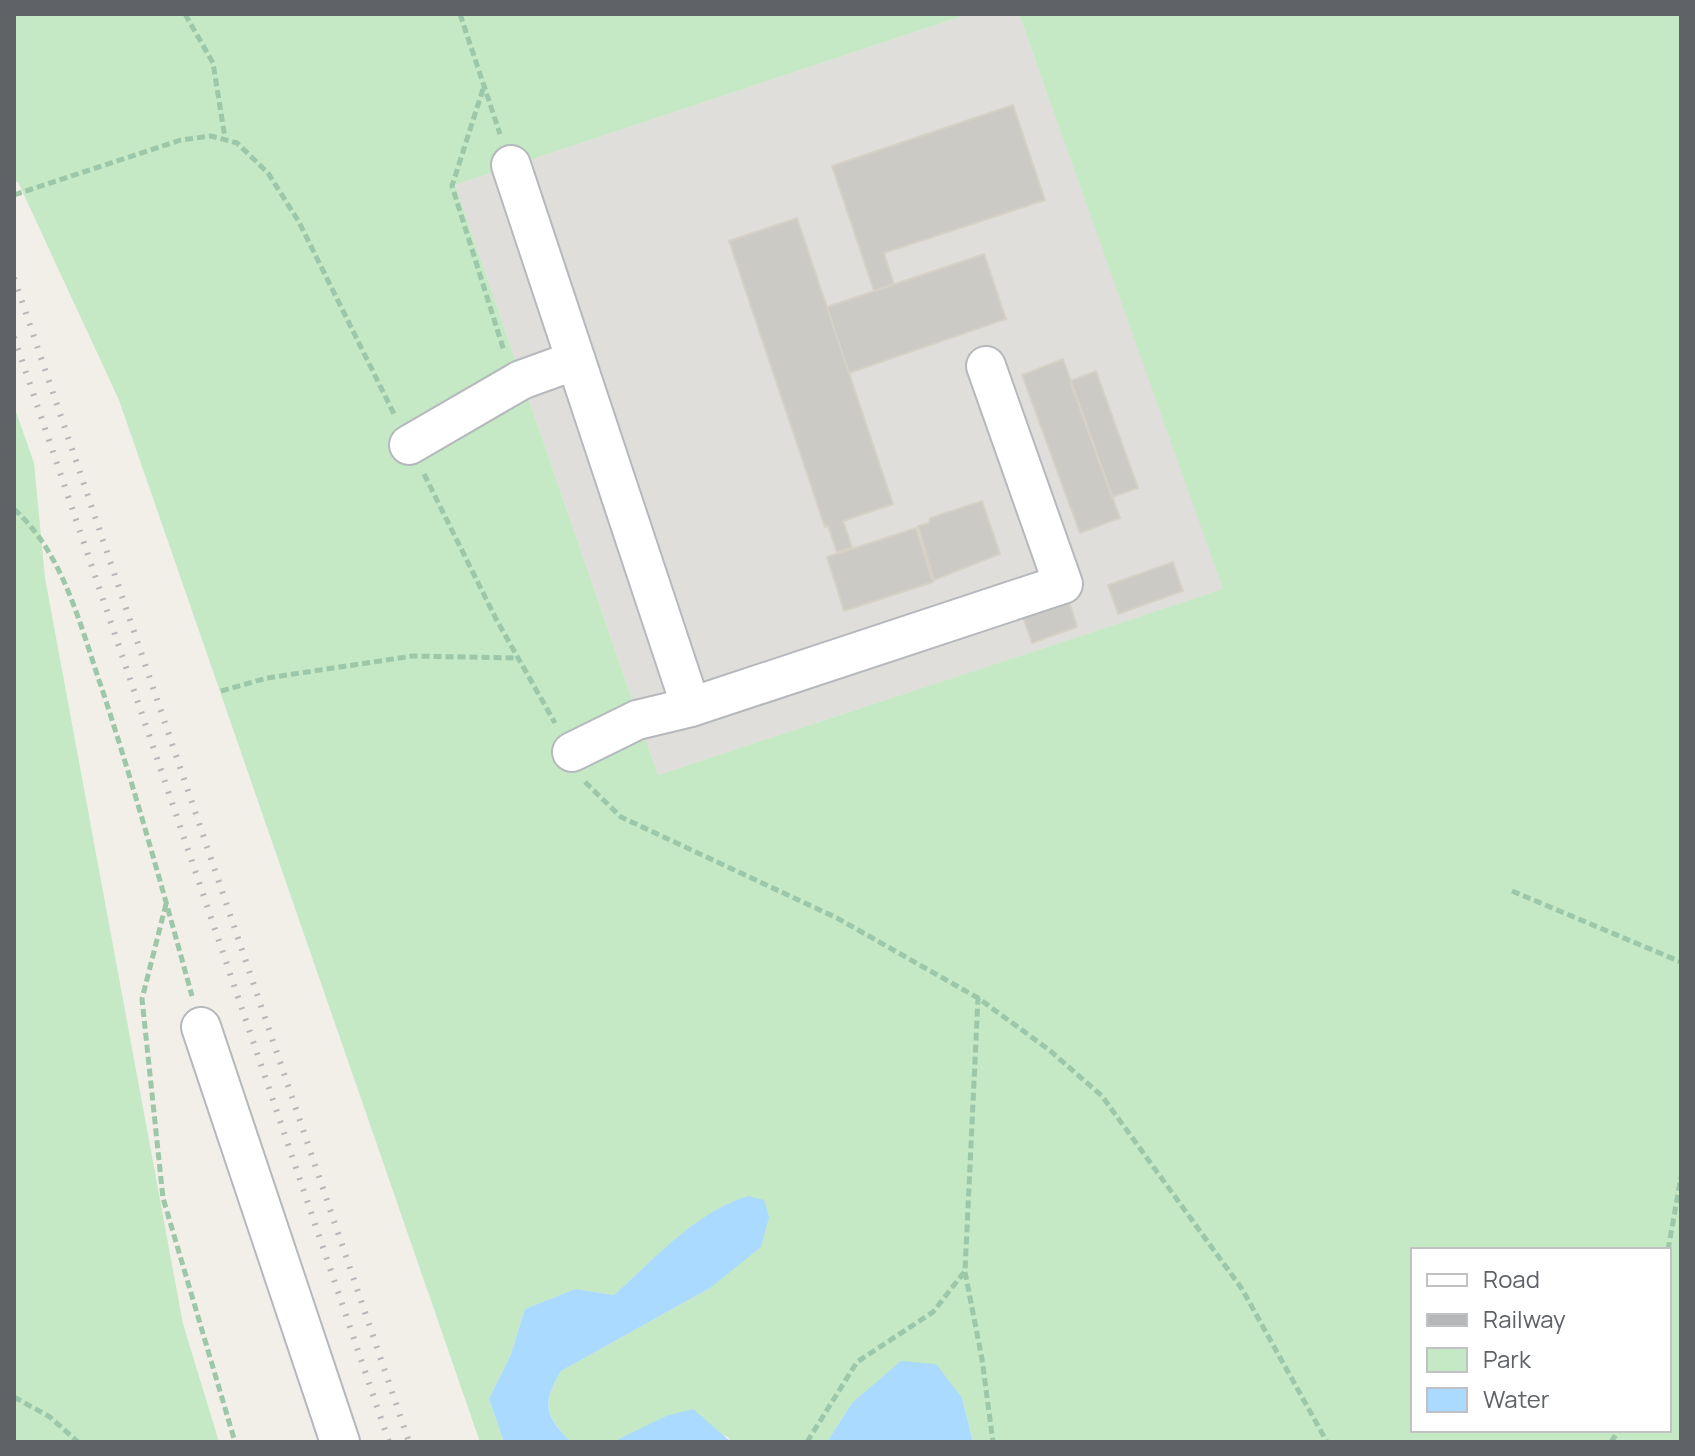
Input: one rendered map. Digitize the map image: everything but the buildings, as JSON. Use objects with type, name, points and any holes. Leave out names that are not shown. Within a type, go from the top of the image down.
[{"type":"lane","points":[[511,165],[691,707]]},
{"type":"lane","points":[[409,445],[514,384],[576,360]]},
{"type":"lane","points":[[572,752],[637,720],[691,707],[1063,584],[986,366]]},
{"type":"lane","points":[[201,1027],[340,1442]]},
{"type":"path","points":[[185,14],[213,63],[225,138]]},
{"type":"path","points":[[460,14],[511,165]]},
{"type":"path","points":[[483,89],[452,186],[514,384]]},
{"type":"path","points":[[14,195],[181,140],[225,138],[256,159],[289,204],[518,658],[572,752],[584,782],[621,817],[837,918],[978,998],[1048,1049],[1102,1096],[1242,1289],[1327,1442]]},
{"type":"path","points":[[14,509],[37,529],[68,590],[133,785],[201,1027]]},
{"type":"path","points":[[221,691],[267,678],[413,656],[518,658]]},
{"type":"path","points":[[1512,891],[1681,962]]},
{"type":"path","points":[[167,903],[142,999],[163,1198],[235,1442]]},
{"type":"path","points":[[978,998],[965,1271],[982,1359],[993,1442]]},
{"type":"path","points":[[1668,1248],[1681,1177]]},
{"type":"path","points":[[807,1442],[857,1362],[933,1312],[965,1271]]},
{"type":"path","points":[[14,1397],[50,1417],[78,1442]]},
{"type":"shaded area","points":[[969,14],[1019,14],[1224,589],[658,775],[455,185]]},
{"type":"green space","points":[[14,14],[969,14],[455,185],[658,775],[1223,589],[1019,14],[1681,14],[1681,1442],[973,1442],[962,1398],[852,1403],[827,1442],[731,1442],[728,1437],[666,1416],[617,1442],[571,1442],[556,1424],[549,1409],[550,1392],[561,1371],[710,1288],[748,1196],[729,1203],[694,1225],[614,1295],[575,1289],[525,1309],[511,1354],[489,1399],[504,1442],[480,1442],[119,400],[18,182],[14,182]]},
{"type":"green space","points":[[14,406],[34,463],[45,578],[183,1324],[219,1442],[14,1442]]},
{"type":"water","points":[[748,1196],[764,1200],[769,1217],[761,1247],[710,1288],[561,1371],[550,1392],[549,1409],[556,1425],[571,1442],[504,1442],[489,1399],[511,1354],[525,1309],[575,1289],[614,1295],[693,1225],[729,1203]]},
{"type":"water","points":[[901,1361],[936,1364],[962,1398],[973,1442],[827,1442],[852,1403]]},
{"type":"water","points":[[693,1409],[731,1442],[613,1442],[666,1416]]},
{"type":"railway","points":[[14,278],[409,1442]]},
{"type":"railway","points":[[14,337],[389,1442]]}]
